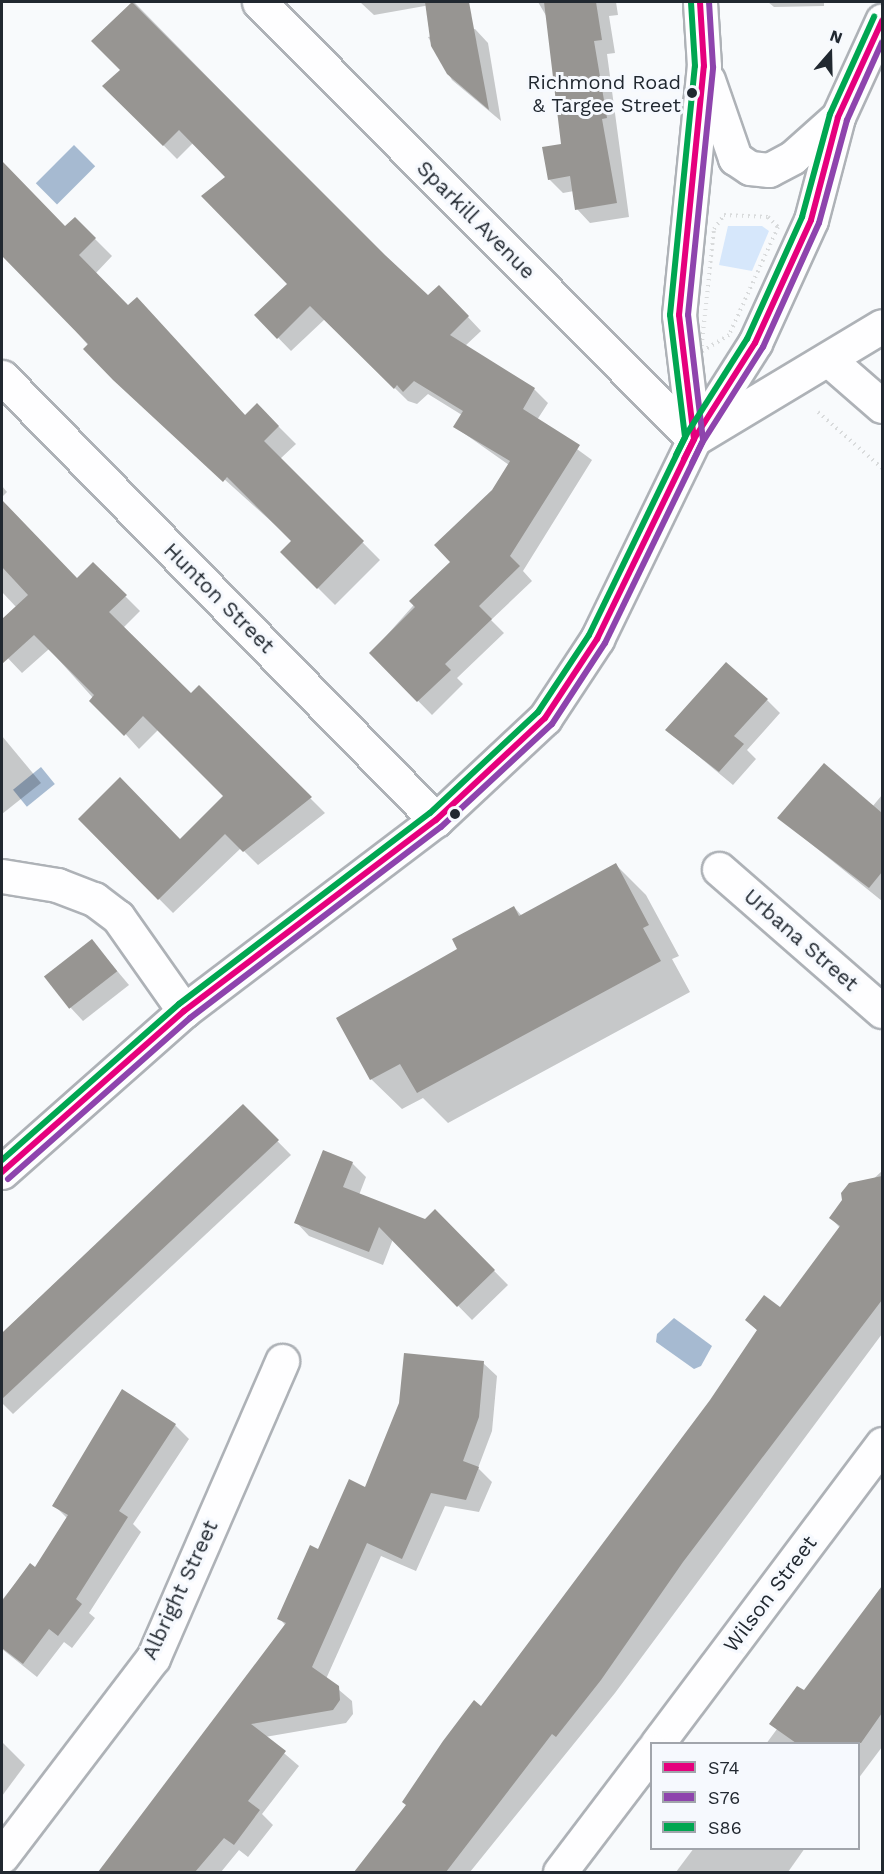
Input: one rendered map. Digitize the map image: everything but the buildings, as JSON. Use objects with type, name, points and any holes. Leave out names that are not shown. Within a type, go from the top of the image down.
[{"type":"street","name":"Sparkill Avenue","points":[[259,2],[694,439]]},
{"type":"street","points":[[694,439],[679,315],[704,66],[700,2]]},
{"type":"street","points":[[2,1172],[184,1011],[436,819],[545,718],[597,639],[694,439],[752,349],[811,220],[838,117],[882,21]]},
{"type":"street","points":[[704,66],[735,158],[750,168],[769,171],[793,158],[838,117]]},
{"type":"street","points":[[694,439],[829,360],[882,326]]},
{"type":"street","points":[[829,360],[882,406]]},
{"type":"street","name":"Hunton Street","points":[[2,377],[436,819]]},
{"type":"street","name":"Urbana Street","points":[[719,870],[882,1011]]},
{"type":"street","points":[[2,876],[57,885],[94,899],[118,917],[184,1011]]},
{"type":"street","name":"Albright Street","points":[[2,1856],[153,1658],[282,1361]]},
{"type":"street","name":"Wilson Street","points":[[658,1742],[882,1444]]},
{"type":"street","points":[[560,1872],[650,1752]]},
{"type":"path","points":[[724,215],[768,217],[778,227],[729,335],[700,352],[714,229],[724,215]]},
{"type":"path","points":[[818,412],[882,468]]},
{"type":"shaded area","points":[[74,145],[95,166],[57,204],[36,183]]},
{"type":"shaded area","points":[[728,226],[762,226],[769,231],[752,271],[719,265]]},
{"type":"shaded area","points":[[41,767],[55,784],[27,807],[13,790]]},
{"type":"shaded area","points":[[674,1318],[712,1346],[701,1366],[694,1369],[656,1342],[657,1334]]},
{"type":"transit line","name":"S74","points":[[684,459],[694,439],[679,315],[704,66],[700,2]]},
{"type":"transit line","name":"S76","points":[[692,463],[703,440],[688,315],[713,67],[709,2]]},
{"type":"transit line","name":"S86","points":[[676,455],[685,437],[670,315],[695,66],[691,3]]},
{"type":"transit line","name":"S86","points":[[2,1160],[179,1004],[430,813],[538,712],[589,635],[686,435],[747,339],[802,217],[830,114],[874,17]]},
{"type":"transit line","name":"S74","points":[[2,1172],[184,1011],[436,820],[545,718],[597,639],[694,439],[755,343],[811,220],[838,117],[882,21]]},
{"type":"transit line","name":"S76","points":[[8,1179],[190,1018],[441,827],[552,724],[605,643],[702,443],[763,347],[819,223],[847,120],[882,42]]},
{"type":"place","name":"Richmond Road & Targee Street","points":[[692,93]]}]
